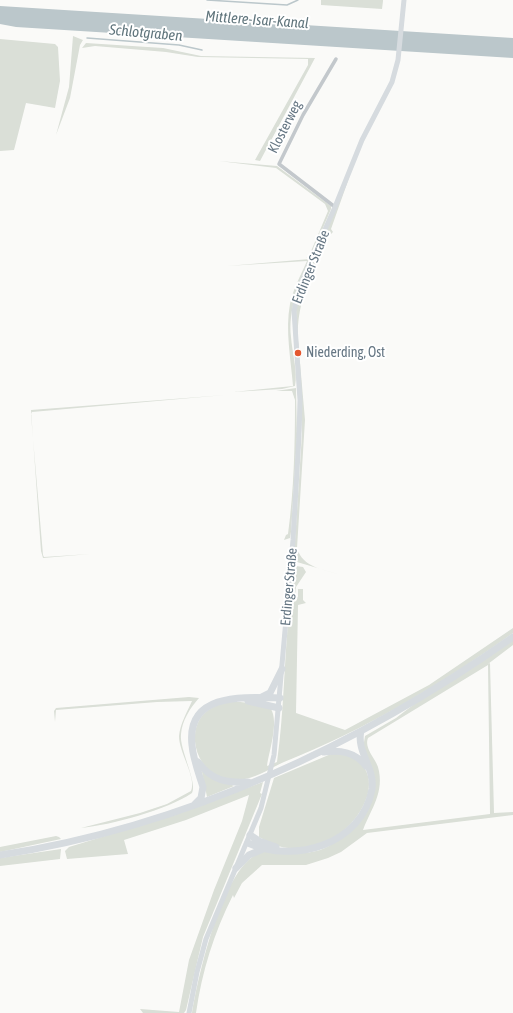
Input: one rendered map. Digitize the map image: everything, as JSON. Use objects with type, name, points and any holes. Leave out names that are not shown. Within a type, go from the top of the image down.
[{"type":"highway","points":[[0,856],[102,835],[193,805],[254,781],[318,753],[361,731],[438,687],[513,637]]},
{"type":"highway","points":[[260,698],[270,693],[282,669]]},
{"type":"highway","points":[[193,805],[203,794],[203,787],[192,747],[192,734],[199,715],[210,705],[232,698],[280,698]]},
{"type":"highway","points":[[232,698],[279,708]]},
{"type":"highway","points":[[236,868],[249,855],[263,849],[290,851],[315,849],[340,837],[351,828],[362,814],[370,795],[372,778],[360,746],[361,731]]},
{"type":"highway","points":[[318,753],[345,752],[354,755],[369,769]]},
{"type":"highway","points":[[194,758],[207,774],[216,779],[229,783],[254,781]]},
{"type":"highway","points":[[249,839],[290,851]]},
{"type":"highway","points":[[249,839],[263,849]]},
{"type":"street","name":"Erdinger Straße","points":[[189,1013],[197,972],[206,939],[249,839],[265,795],[274,755],[280,698],[299,436],[300,400],[294,311],[299,288],[335,207],[362,140],[392,82],[396,70],[402,1]]},
{"type":"street","name":"Klosterweg","points":[[335,207],[279,164],[303,115],[336,59]]},
{"type":"shaded area","points":[[321,0],[383,1],[382,9],[321,5]]},
{"type":"shaded area","points":[[73,36],[83,40],[80,45],[70,98],[56,135],[69,87]]},
{"type":"shaded area","points":[[0,39],[55,44],[58,47],[60,81],[55,108],[26,103],[14,150],[0,151]]},
{"type":"shaded area","points":[[86,43],[163,48],[201,56],[315,58],[260,161],[255,160],[308,65],[308,59],[198,57],[166,52],[95,46],[82,48]]},
{"type":"shaded area","points":[[219,161],[277,166],[331,206],[311,256],[306,258],[309,256],[328,211],[325,204],[276,168]]},
{"type":"shaded area","points":[[350,175],[331,229],[333,232],[328,237],[305,291],[299,319],[299,348],[297,346],[296,308],[300,293]]},
{"type":"shaded area","points":[[310,259],[295,297],[291,316],[291,337],[296,375],[295,386],[282,389],[233,392],[293,386],[288,335],[290,304],[297,282],[307,261],[227,266]]},
{"type":"shaded area","points":[[299,351],[305,420],[297,548],[304,560],[320,569],[297,562],[294,557],[302,434]]},
{"type":"shaded area","points":[[296,388],[297,437],[291,532],[290,538],[284,540],[288,534],[292,501],[295,400],[292,391],[276,391]]},
{"type":"shaded area","points":[[225,395],[32,412],[31,414],[31,410]]},
{"type":"shaded area","points":[[33,439],[43,555],[44,557],[90,554],[43,558],[41,551]]},
{"type":"shaded area","points":[[296,566],[303,567],[306,572],[296,587],[295,596],[298,597],[298,589],[303,589],[303,600],[306,603],[298,605],[296,713],[345,730],[429,685],[513,628],[513,633],[431,688],[344,736],[250,778],[228,780],[220,778],[205,767],[196,748],[195,737],[196,727],[200,718],[208,710],[225,703],[245,702],[271,709],[274,729],[267,766],[277,762],[283,706],[290,588],[292,576]]},
{"type":"shaded area","points":[[513,640],[513,645],[488,664],[490,663],[494,813],[513,812],[513,815],[367,833],[341,852],[306,865],[262,865],[242,883],[234,898],[233,895],[226,909],[205,967],[196,1013],[192,1013],[200,974],[215,923],[224,898],[235,877],[248,861],[262,852],[314,852],[326,848],[344,834],[373,795],[363,748],[365,736],[396,718],[413,705]],"holes":[[[488,665],[490,814],[363,830],[376,800],[380,784],[378,767],[367,745],[368,738]]]},
{"type":"shaded area","points":[[189,697],[199,698],[187,715],[181,734],[183,748],[193,782],[192,793],[154,811],[107,824],[81,828],[140,813],[167,804],[191,791],[192,779],[179,736],[182,723],[192,701],[157,702],[56,710],[55,722],[54,711],[56,708]]},
{"type":"shaded area","points":[[331,754],[343,754],[350,756],[361,764],[367,774],[369,784],[367,796],[363,807],[356,818],[338,835],[320,844],[307,847],[284,847],[273,844],[259,837],[259,827],[274,778]]},
{"type":"shaded area","points":[[203,772],[234,786],[207,797]]},
{"type":"shaded area","points":[[263,782],[260,793],[262,794],[203,937],[186,1010],[184,1013],[143,1013],[140,1009],[179,1012],[189,960],[214,890],[242,821],[249,795],[186,820],[124,840],[128,854],[67,859],[65,851],[69,847],[174,815]]},
{"type":"shaded area","points":[[56,836],[61,839],[0,852],[0,847]]},
{"type":"shaded area","points":[[61,849],[60,859],[0,866],[0,858]]},
{"type":"water","points":[[0,6],[513,38],[513,58],[16,27],[0,24]]},
{"type":"waterway","name":"Mittlere-Isar-Kanal","points":[[207,0],[287,5],[298,0]]},
{"type":"waterway","name":"Schlotgraben","points":[[87,38],[179,45],[202,50]]},
{"type":"place","name":"Niederding, Ost","points":[[298,353]]}]
